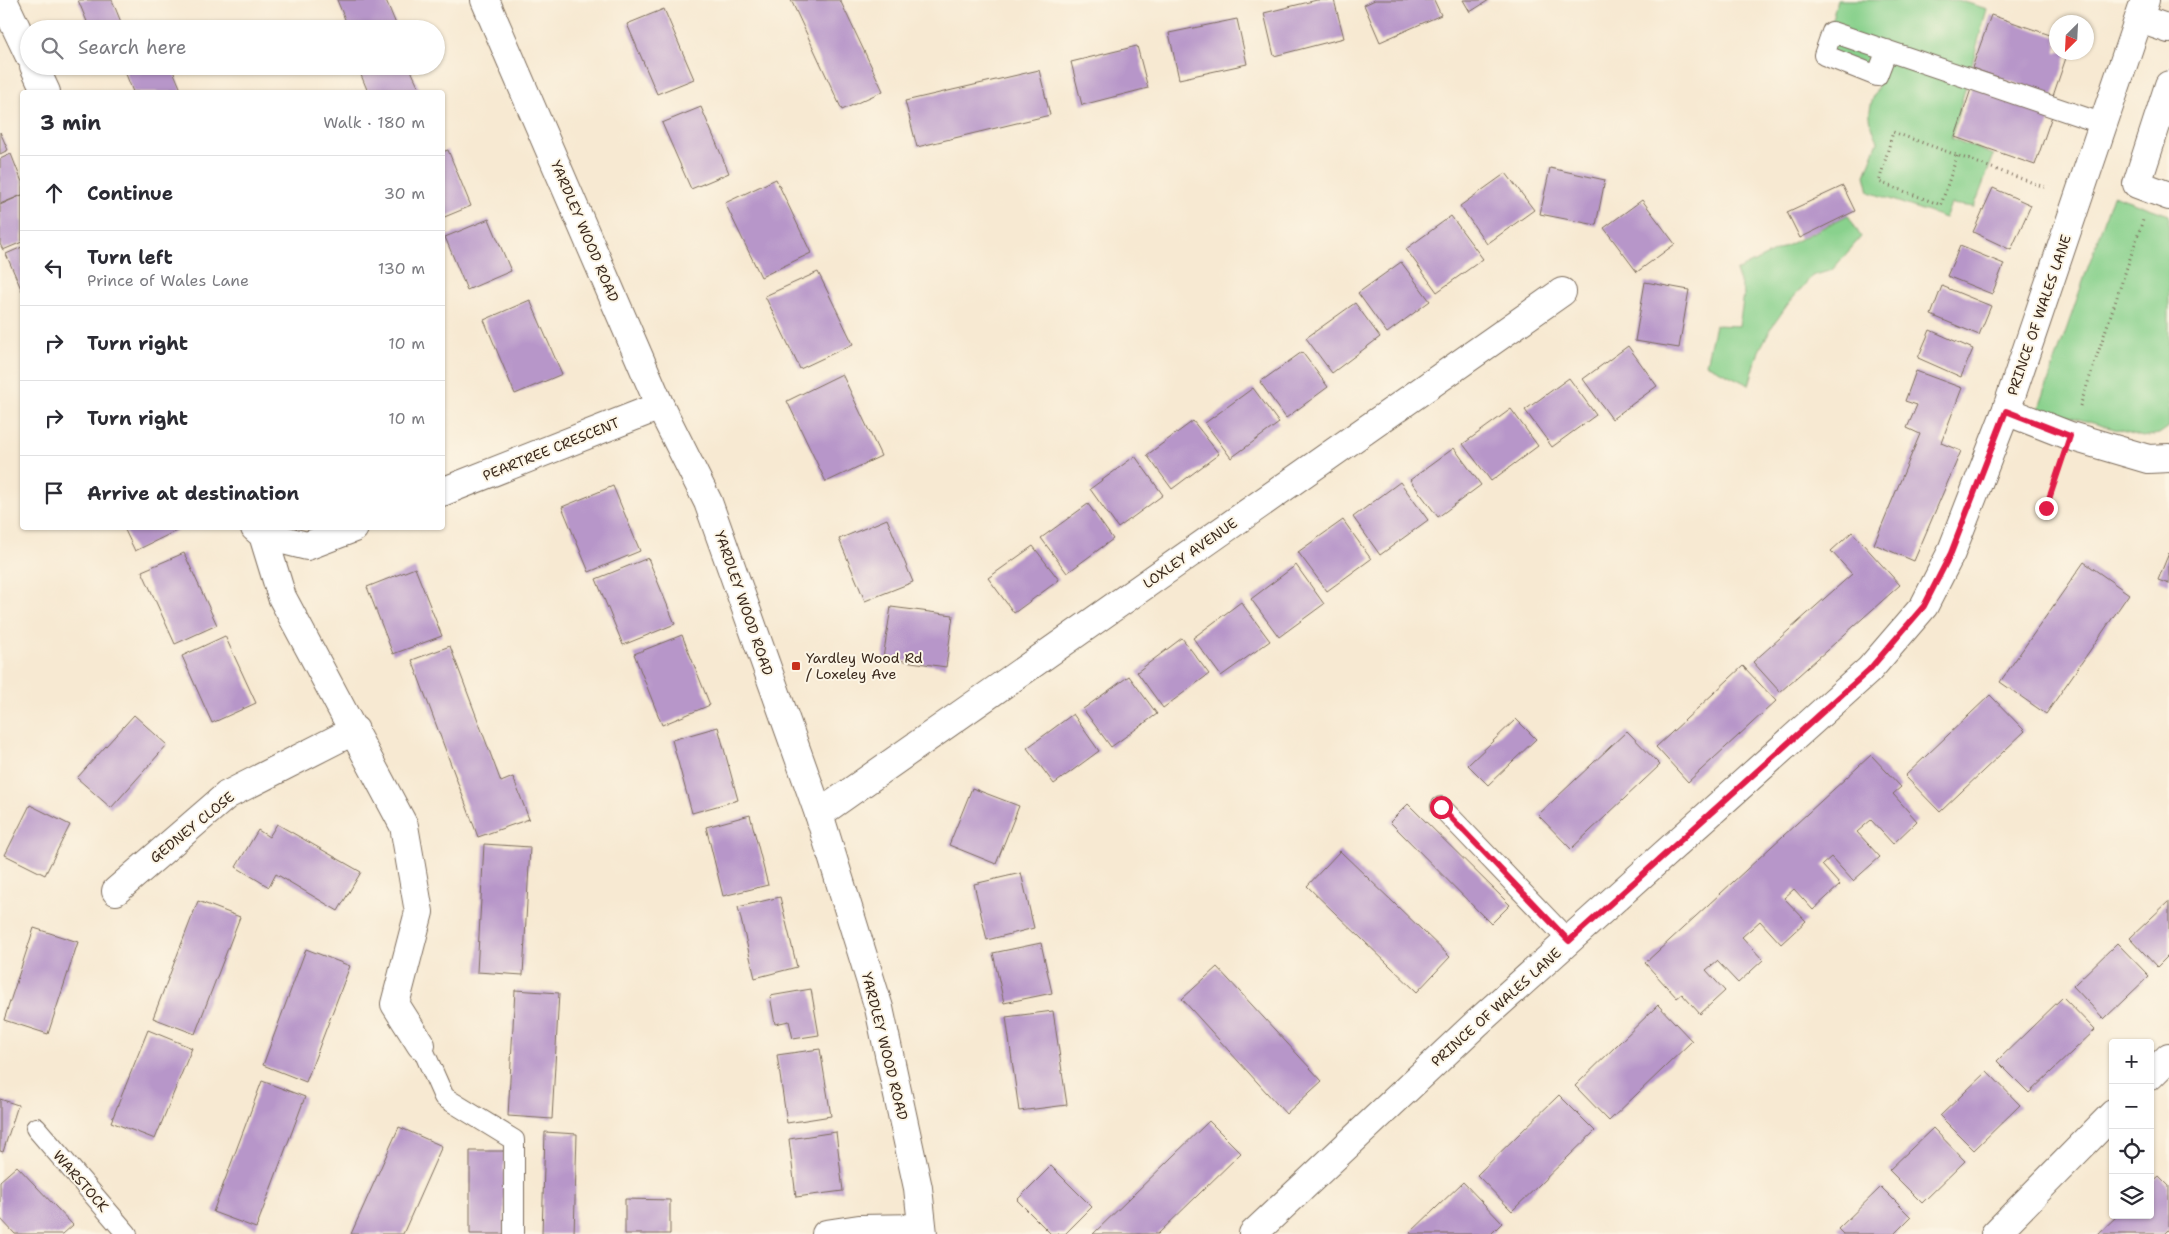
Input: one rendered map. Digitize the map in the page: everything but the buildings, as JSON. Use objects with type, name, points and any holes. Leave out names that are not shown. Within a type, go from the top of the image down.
[{"type":"street","points":[[4,0],[20,35]]},
{"type":"street","name":"YARDLEY WOOD ROAD","points":[[485,0],[660,406],[708,502],[819,814],[879,1008],[918,1188],[922,1231]]},
{"type":"street","points":[[2143,10],[2169,29]]},
{"type":"street","name":"PRINCE OF WALES LANE","points":[[1253,1234],[1477,1023],[1869,670],[1924,606],[1951,553],[2006,411],[2143,10]]},
{"type":"street","points":[[38,75],[45,90]]},
{"type":"street","points":[[2162,192],[2137,184],[2169,84]]},
{"type":"street","name":"LOXLEY AVENUE","points":[[819,814],[1562,292]]},
{"type":"street","name":"PEARTREE CRESCENT","points":[[445,491],[660,406]]},
{"type":"street","points":[[2006,411],[2070,436],[2148,459],[2169,458]]},
{"type":"street","points":[[259,531],[307,546],[349,530]]},
{"type":"street","points":[[259,531],[282,597],[355,730],[404,826],[419,912],[395,1004],[421,1046]]},
{"type":"street","name":"GEDNEY CLOSE","points":[[116,891],[226,795],[355,730]]},
{"type":"street","points":[[2154,1072],[2169,1057]]},
{"type":"street","points":[[1995,1234],[2109,1118]]},
{"type":"street","points":[[826,1234],[859,1229],[922,1231]]},
{"type":"lane","points":[[1887,50],[2104,124]]},
{"type":"lane","points":[[1441,807],[1569,941]]},
{"type":"lane","points":[[421,1046],[444,1097],[514,1140],[514,1234]]},
{"type":"lane","name":"WARSTOCK","points":[[36,1128],[127,1234]]},
{"type":"path","points":[[1957,156],[1941,205],[1879,182],[1892,132],[2056,192]]},
{"type":"path","points":[[2046,508],[2070,436],[2162,192]]},
{"type":"green space","points":[[1837,0],[1958,0],[1987,9],[1951,138],[1994,155],[1974,207],[1951,204],[1945,218],[1869,192],[1865,175],[1878,141],[1871,123],[1870,109],[1881,78],[1822,57]]},
{"type":"green space","points":[[2113,195],[2169,215],[2169,427],[2159,434],[2143,437],[2039,408]]},
{"type":"green space","points":[[1848,215],[1861,237],[1832,270],[1812,276],[1788,304],[1771,328],[1759,351],[1749,385],[1706,364],[1715,325],[1739,326],[1744,294],[1736,271]]},
{"type":"place","name":"Yardley Wood Rd / Loxeley Ave","points":[[796,666]]},
{"type":"route","points":[[1441,807],[1569,941],[1869,670],[1924,606],[1951,553],[2006,411],[2070,436],[2046,508]]}]
